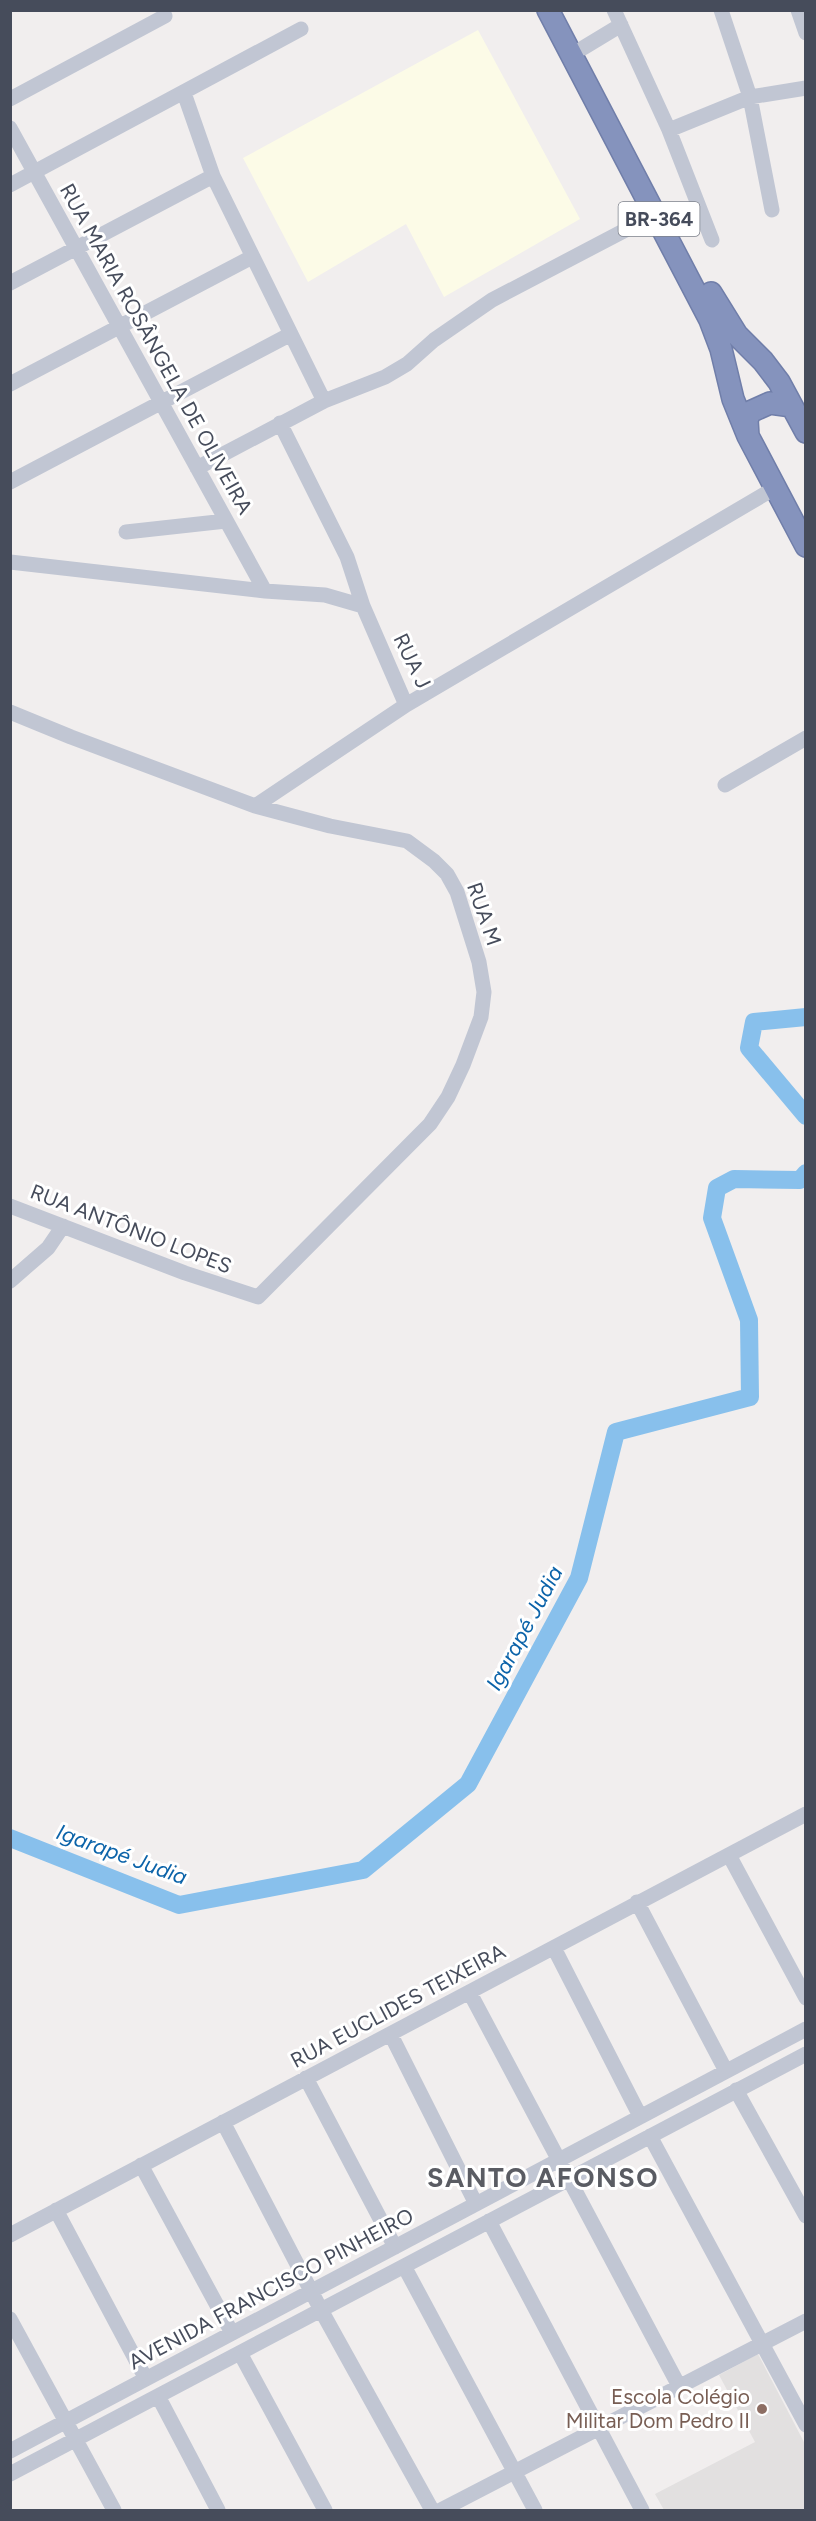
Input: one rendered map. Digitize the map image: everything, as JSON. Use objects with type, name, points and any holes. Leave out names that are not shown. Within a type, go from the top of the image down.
[{"type":"highway","name":"BR-364","points":[[548,10],[710,320],[721,349],[733,399],[748,436],[806,546]]},
{"type":"highway","name":"BR-364","points":[[563,10],[720,311],[736,335],[763,361],[806,432]]},
{"type":"highway","points":[[748,436],[747,420],[750,412],[770,403],[792,406]]},
{"type":"street","points":[[614,10],[669,130],[712,240]]},
{"type":"street","points":[[721,10],[750,97],[772,210]]},
{"type":"street","points":[[798,10],[806,33]]},
{"type":"street","points":[[10,99],[165,16]]},
{"type":"street","points":[[582,48],[621,25]]},
{"type":"street","points":[[10,185],[300,29]]},
{"type":"street","points":[[669,130],[750,97],[806,88]]},
{"type":"street","points":[[184,93],[213,176],[324,401]]},
{"type":"street","name":"RUA MARIA ROSÂNGELA DE OLIVEIRA","points":[[10,128],[265,591]]},
{"type":"street","points":[[10,284],[213,176]]},
{"type":"street","points":[[197,468],[324,401],[385,377],[406,364],[434,339],[492,300],[656,214]]},
{"type":"street","points":[[10,384],[252,257]]},
{"type":"street","points":[[10,482],[291,334]]},
{"type":"street","name":"RUA J","points":[[280,423],[347,558],[363,606],[406,705],[775,488]]},
{"type":"street","points":[[126,532],[226,521]]},
{"type":"street","points":[[10,562],[265,591],[325,595],[363,606]]},
{"type":"street","points":[[255,806],[406,705]]},
{"type":"street","name":"RUA M","points":[[10,712],[70,737],[255,806],[330,826],[407,841],[427,855],[447,874],[457,892],[479,962],[484,992],[481,1017],[448,1097],[430,1124],[258,1297],[237,1292]]},
{"type":"street","points":[[725,785],[806,738]]},
{"type":"street","name":"RUA ANTÔNIO LOPES","points":[[10,1206],[237,1292]]},
{"type":"street","points":[[10,1281],[48,1248],[63,1226]]},
{"type":"street","name":"RUA EUCLIDES TEIXEIRA","points":[[10,2235],[806,1814]]},
{"type":"street","points":[[729,1855],[806,1998]]},
{"type":"street","points":[[637,1902],[726,2071]]},
{"type":"street","points":[[554,1948],[640,2116]]},
{"type":"street","points":[[470,1993],[679,2386]]},
{"type":"street","name":"AVENIDA FRANCISCO PINHEIRO","points":[[10,2451],[806,2029]]},
{"type":"street","points":[[391,2035],[476,2204]]},
{"type":"street","name":"AVENIDA FRANCISCO PINHEIRO","points":[[10,2474],[806,2054]]},
{"type":"street","points":[[306,2078],[394,2247]]},
{"type":"street","points":[[736,2090],[806,2216]]},
{"type":"street","points":[[223,2122],[321,2310],[432,2511]]},
{"type":"street","points":[[650,2136],[806,2425]]},
{"type":"street","points":[[141,2165],[232,2333]]},
{"type":"street","points":[[56,2210],[146,2379]]},
{"type":"street","points":[[489,2221],[642,2511]]},
{"type":"street","points":[[404,2266],[535,2511]]},
{"type":"street","points":[[10,2319],[114,2511]]},
{"type":"street","points":[[441,2511],[598,2427],[806,2321]]},
{"type":"street","points":[[240,2353],[325,2511]]},
{"type":"street","points":[[158,2396],[218,2511]]},
{"type":"shaded area","points":[[478,30],[580,219],[444,297],[406,224],[308,282],[243,158]]},
{"type":"shaded area","name":"Escola Colégio Militar Dom Pedro II","points":[[758,2354],[805,2444],[805,2510],[664,2510],[655,2494],[755,2442],[719,2375]]},
{"type":"waterway","name":"Igarapé Judia","points":[[806,1017],[754,1022],[749,1048],[806,1116]]},
{"type":"waterway","name":"Igarapé Judia","points":[[10,1838],[179,1905],[363,1870],[468,1784],[579,1578],[616,1432],[750,1397],[749,1320],[712,1218],[717,1188],[734,1179],[800,1180],[806,1173]]},
{"type":"place","name":"Escola Colégio Militar Dom Pedro II","points":[[762,2409]]},
{"type":"district","name":"SANTO AFONSO","points":[[543,2178]]}]
